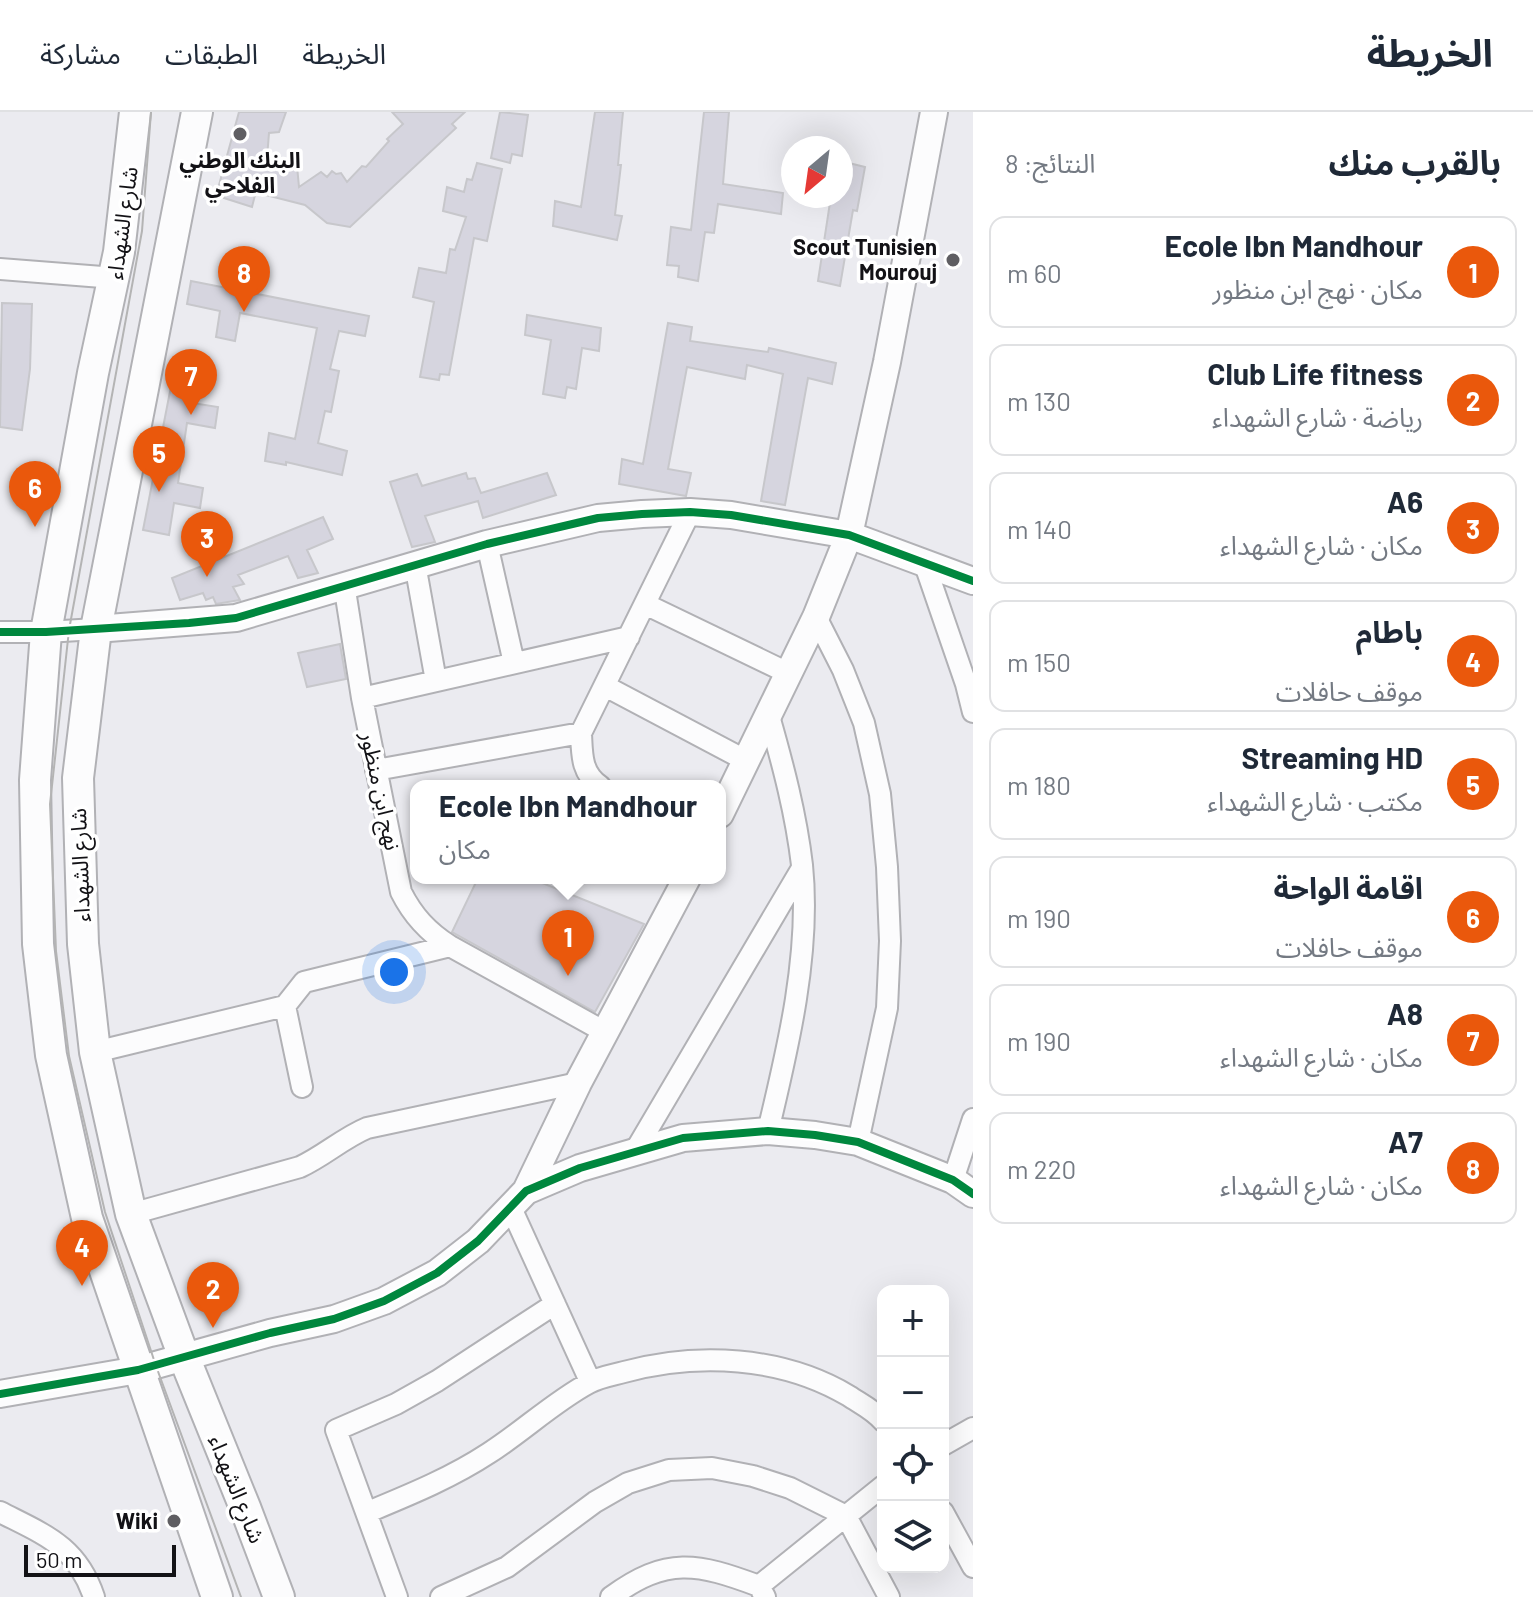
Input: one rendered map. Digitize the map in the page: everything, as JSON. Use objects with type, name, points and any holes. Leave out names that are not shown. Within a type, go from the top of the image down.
[{"type":"main road","name":"شارع الشهداء","points":[[135,112],[115,278],[93,373],[46,632],[35,780],[38,944],[51,1055],[87,1218],[217,1597]]},
{"type":"main road","name":"شارع الشهداء","points":[[197,112],[96,629],[78,778],[83,944],[95,1052],[131,1214],[279,1597]]},
{"type":"street","points":[[726,802],[816,617],[849,535],[887,362],[934,112]]},
{"type":"street","points":[[0,269],[115,278]]},
{"type":"street","points":[[593,780],[584,766],[581,733],[690,512]]},
{"type":"street","points":[[0,632],[46,632],[236,618],[487,544],[598,518],[690,512],[731,515],[849,535],[973,581]]},
{"type":"street","points":[[487,544],[514,663]]},
{"type":"street","points":[[924,562],[973,712]]},
{"type":"street","points":[[415,564],[436,681]]},
{"type":"street","name":"نهج ابن منظور","points":[[344,584],[362,698],[401,892],[431,934],[605,1032]]},
{"type":"street","points":[[645,604],[788,673]]},
{"type":"street","points":[[816,617],[843,670],[864,723],[880,794],[887,867],[890,941],[887,1008],[858,1142]]},
{"type":"street","points":[[362,698],[629,637]]},
{"type":"street","points":[[605,686],[747,761]]},
{"type":"street","points":[[768,1131],[796,1000],[802,930],[802,867],[788,783],[769,716]]},
{"type":"street","points":[[376,770],[581,733]]},
{"type":"street","points":[[635,1151],[802,867]]},
{"type":"street","points":[[0,1394],[138,1370],[270,1333],[334,1319],[384,1301],[437,1273],[478,1241],[519,1199],[684,884]]},
{"type":"street","points":[[95,1052],[285,1006],[304,982],[450,946]]},
{"type":"street","points":[[285,1006],[302,1087]]},
{"type":"street","points":[[131,1214],[300,1167],[317,1159],[347,1136],[367,1128],[578,1083]]},
{"type":"street","points":[[519,1199],[580,1168],[635,1151],[683,1138],[768,1131],[858,1142],[963,1187],[973,1119]]},
{"type":"street","points":[[519,1199],[555,1304],[590,1381]]},
{"type":"street","points":[[397,1597],[336,1430],[396,1404],[437,1381],[555,1304]]},
{"type":"street","points":[[368,1512],[450,1476],[486,1455],[590,1381],[654,1364],[700,1359],[750,1363],[797,1373],[840,1391],[877,1414]]},
{"type":"street","points":[[949,1442],[973,1428]]},
{"type":"street","points":[[441,1597],[507,1567],[595,1502],[628,1483],[669,1470],[712,1468],[753,1476],[790,1488],[846,1516],[889,1597]]},
{"type":"street","points":[[611,1597],[636,1579],[664,1569],[696,1567],[726,1574],[762,1591],[877,1491]]},
{"type":"street","points":[[0,1512],[37,1531],[74,1556],[86,1574],[94,1597]]},
{"type":"street","points":[[949,1523],[973,1567]]},
{"type":"building","points":[[239,112],[286,112],[279,132],[269,133],[267,158],[297,166],[299,187],[321,172],[327,177],[332,171],[341,173],[347,182],[362,166],[366,167],[403,124],[392,112],[465,112],[452,124],[456,128],[350,227],[327,223],[305,205],[258,193],[252,207],[224,198],[227,187],[219,185]]},
{"type":"building","points":[[500,112],[528,115],[522,156],[512,154],[510,163],[491,158]]},
{"type":"building","points":[[595,112],[623,112],[615,215],[622,216],[617,240],[553,226],[555,201],[581,207]]},
{"type":"building","points":[[704,112],[729,112],[723,184],[781,193],[781,214],[718,204],[714,233],[705,232],[698,281],[678,277],[679,266],[667,265],[671,227],[691,230]]},
{"type":"building","points":[[477,163],[502,169],[487,241],[474,238],[449,375],[440,374],[439,380],[420,377],[434,302],[413,297],[419,268],[446,273],[450,249],[455,250],[466,217],[443,211],[447,187],[464,192],[467,179],[472,180]]},
{"type":"building","points":[[853,164],[865,167],[857,211],[853,210],[840,286],[818,281],[829,208],[853,208]]},
{"type":"building","points":[[191,281],[369,316],[365,336],[339,331],[330,369],[339,371],[331,412],[325,411],[318,443],[347,451],[342,475],[286,462],[286,465],[265,461],[269,433],[295,439],[317,328],[240,313],[235,341],[216,337],[220,311],[187,304]]},
{"type":"building","points":[[2,303],[32,304],[30,369],[22,430],[0,427]]},
{"type":"building","points":[[527,315],[601,328],[599,351],[582,348],[576,389],[567,387],[565,398],[543,394],[551,340],[525,335]]},
{"type":"building","points":[[668,323],[692,327],[690,341],[768,352],[769,348],[836,363],[832,384],[808,378],[785,505],[761,501],[783,374],[747,365],[745,379],[687,367],[668,469],[691,473],[686,496],[619,484],[622,459],[643,464]]},
{"type":"building","points":[[174,371],[196,375],[192,403],[218,407],[215,428],[187,423],[178,483],[203,488],[200,508],[174,503],[169,535],[143,530]]},
{"type":"building","points":[[466,473],[468,479],[475,478],[481,493],[547,473],[556,495],[483,518],[478,501],[425,516],[435,542],[412,547],[390,482],[417,474],[422,486]]},
{"type":"building","points":[[323,517],[333,539],[307,550],[318,573],[298,578],[288,556],[238,575],[244,584],[233,587],[240,600],[216,604],[213,597],[206,600],[203,593],[180,600],[172,578]]},
{"type":"building","points":[[340,644],[346,679],[307,687],[298,653]]},
{"type":"building","points":[[475,884],[545,884],[644,924],[595,1012],[452,932]]},
{"type":"tram line","points":[[151,112],[142,231],[69,630],[50,804],[56,951],[69,1056],[105,1212],[156,1366],[241,1597]]},
{"type":"cycle path","points":[[0,632],[46,632],[236,618],[487,544],[598,518],[642,514],[690,512],[731,515],[849,535],[973,581]]},
{"type":"cycle path","points":[[0,1394],[138,1370],[270,1333],[334,1319],[384,1301],[437,1273],[478,1241],[526,1191],[580,1168],[683,1138],[768,1131],[858,1142],[953,1180],[973,1194]]},
{"type":"place","name":"البنك الوطني الفلاحي","points":[[240,134]]},
{"type":"place","name":"Scout Tunisien Mourouj","points":[[953,260]]},
{"type":"place","name":"A7","points":[[244,312]]},
{"type":"place","name":"A8","points":[[191,415]]},
{"type":"place","name":"Streaming HD","points":[[159,492]]},
{"type":"place","name":"اقامة الواحة","points":[[35,527]]},
{"type":"place","name":"A6","points":[[207,577]]},
{"type":"place","name":"Ecole Ibn Mandhour","points":[[568,976]]},
{"type":"place","name":"باطام","points":[[82,1286]]},
{"type":"place","name":"Club Life fitness","points":[[213,1328]]},
{"type":"place","name":"Wiki","points":[[174,1521]]}]
